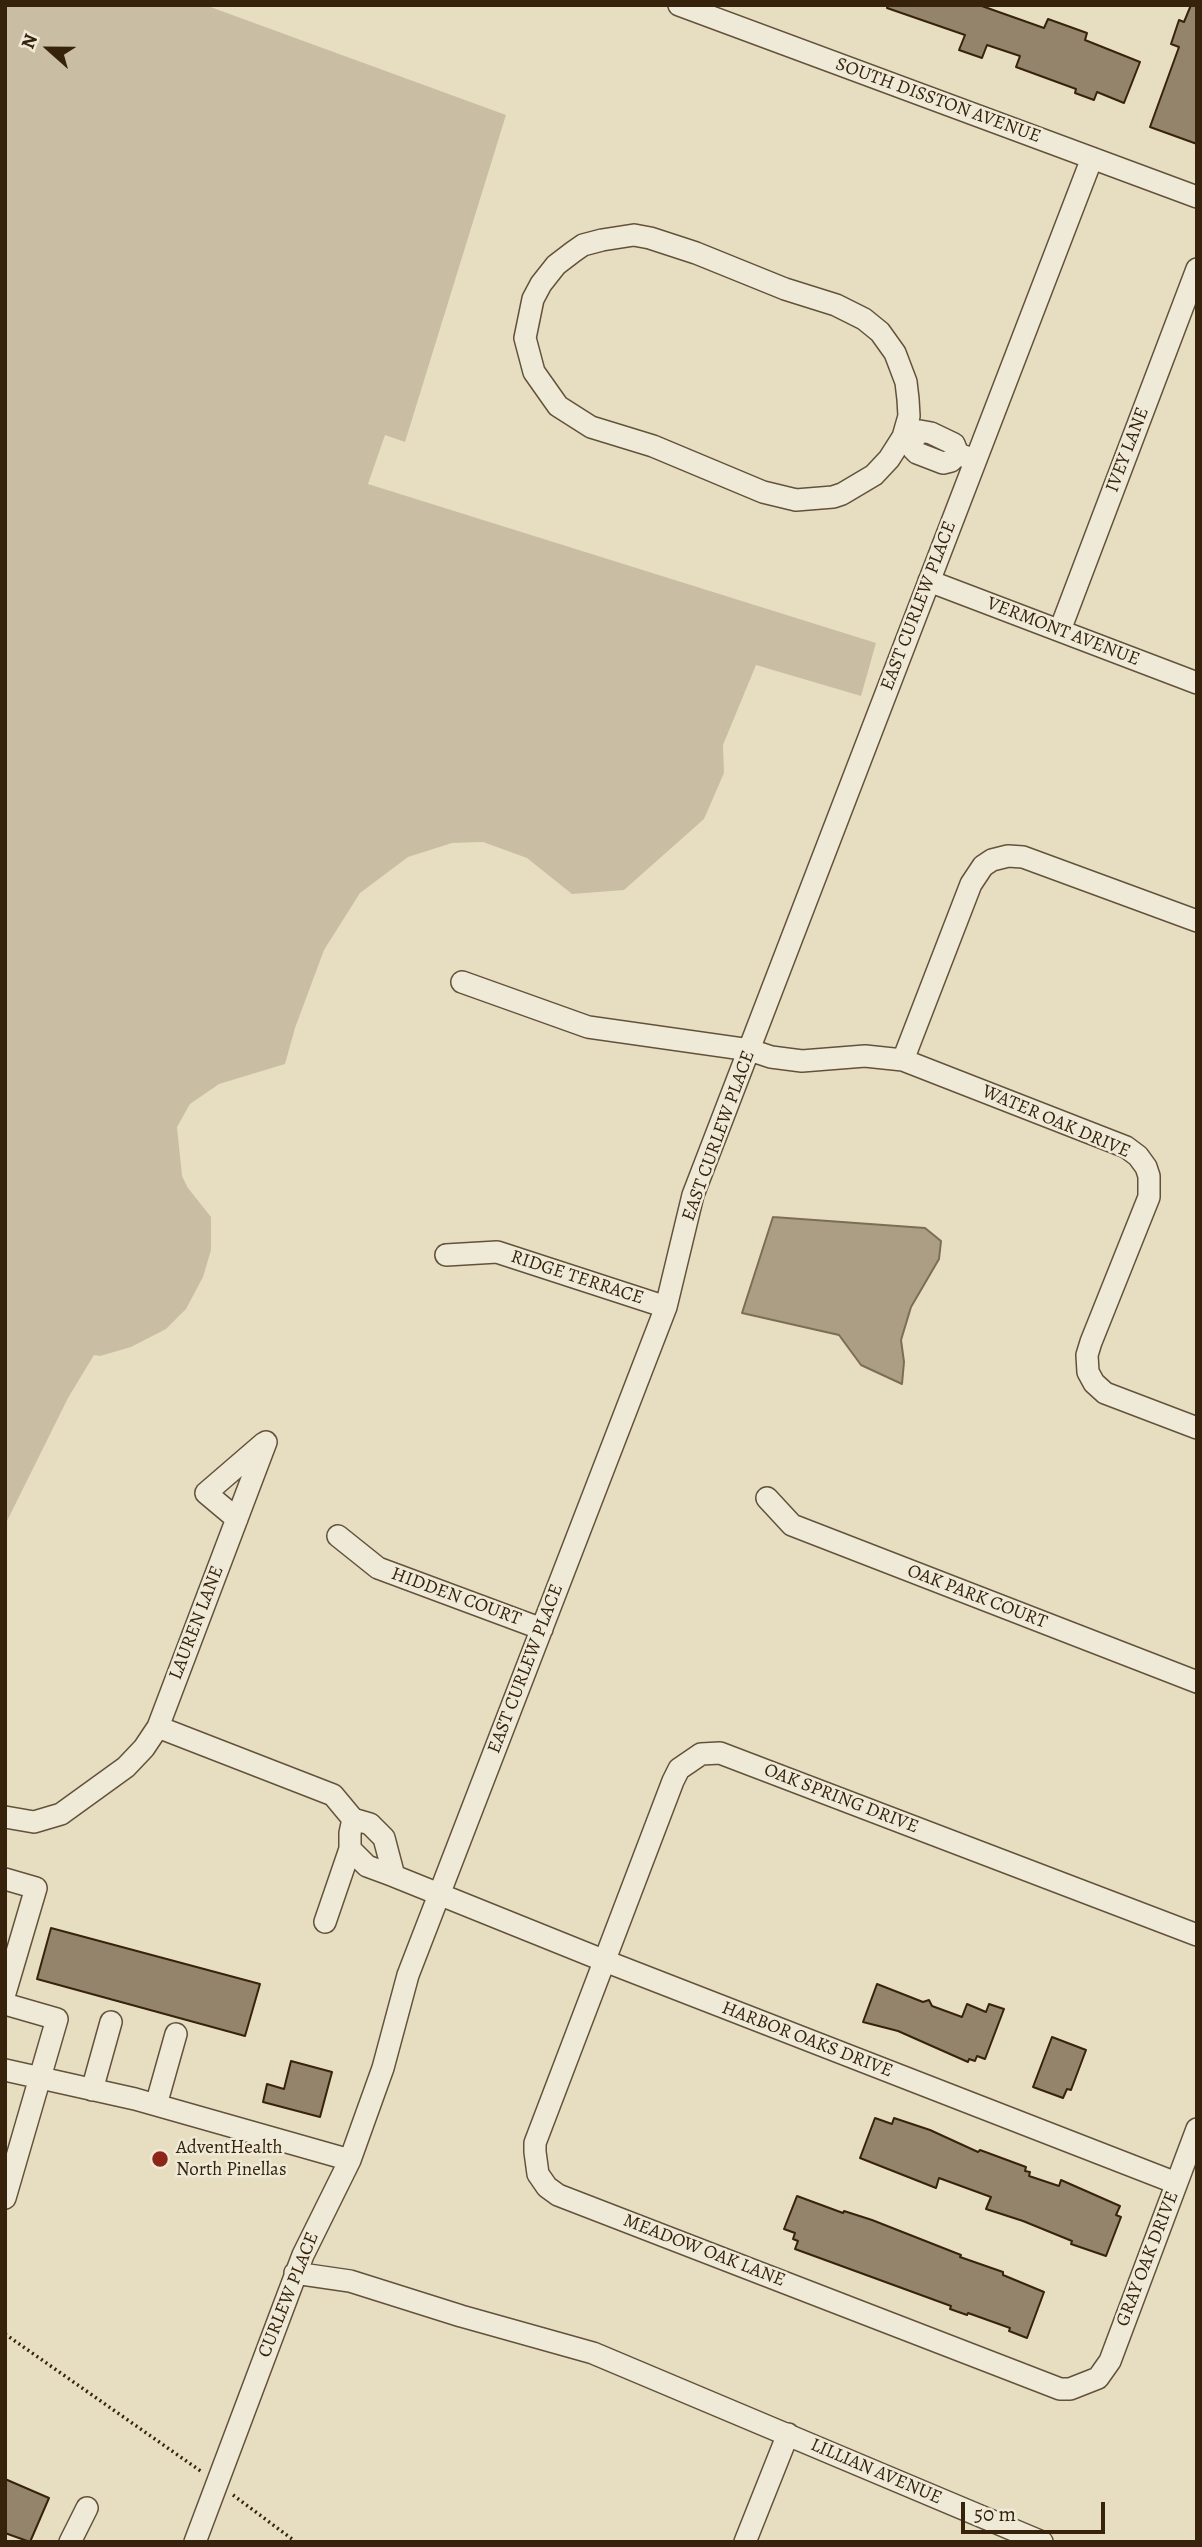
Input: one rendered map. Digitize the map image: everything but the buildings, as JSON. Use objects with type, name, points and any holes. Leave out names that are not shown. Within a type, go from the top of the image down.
[{"type":"street","name":"SOUTH DISSTON AVENUE","points":[[679,5],[1197,197]]},
{"type":"street","name":"EAST CURLEW PLACE","points":[[350,2160],[383,2068],[403,1987],[666,1307],[689,1207],[929,581],[967,457],[1092,158]]},
{"type":"street","points":[[908,439],[906,382],[895,353],[880,331],[850,310],[767,282],[696,253],[634,235],[583,245],[556,265],[533,299],[524,338],[534,372],[558,406],[591,427],[653,446],[770,494],[796,500],[833,497],[858,486],[874,475],[908,439],[920,431],[954,444],[967,457]]},
{"type":"street","name":"IVEY LANE","points":[[1060,630],[1197,269]]},
{"type":"street","name":"VERMONT AVENUE","points":[[929,581],[1197,682]]},
{"type":"street","points":[[903,1060],[971,884],[983,866],[992,860],[1008,856],[1023,857],[1197,921]]},
{"type":"street","name":"WATER OAK DRIVE","points":[[462,982],[588,1027],[750,1050],[771,1057],[802,1061],[865,1056],[903,1060],[1126,1147],[1138,1156],[1149,1176],[1149,1197],[1091,1342],[1087,1355],[1088,1372],[1094,1383],[1105,1393],[1197,1428]]},
{"type":"street","name":"RIDGE TERRACE","points":[[446,1255],[497,1252],[666,1307]]},
{"type":"street","name":"OAK PARK COURT","points":[[767,1498],[792,1525],[1197,1682]]},
{"type":"street","name":"LAUREN LANE","points":[[5,1817],[34,1822],[61,1814],[126,1767],[144,1748],[158,1727],[237,1519]]},
{"type":"street","name":"HIDDEN COURT","points":[[338,1536],[378,1568],[542,1629]]},
{"type":"street","points":[[158,1727],[333,1795],[353,1819],[370,1824],[384,1838],[394,1876]]},
{"type":"street","name":"OAK SPRING DRIVE","points":[[605,1961],[679,1769],[701,1754],[720,1753],[1197,1935]]},
{"type":"street","points":[[325,1922],[350,1849],[353,1819]]},
{"type":"street","points":[[350,1849],[367,1866],[439,1895]]},
{"type":"street","points":[[5,1879],[36,1888],[5,1993]]},
{"type":"street","name":"HARBOR OAKS DRIVE","points":[[439,1895],[1176,2183]]},
{"type":"street","name":"MEADOW OAK LANE","points":[[605,1961],[535,2143],[538,2174],[553,2192],[1060,2389],[1089,2383]]},
{"type":"street","points":[[5,2004],[58,2019],[5,2198]]},
{"type":"street","points":[[92,2090],[111,2022]]},
{"type":"street","points":[[156,2105],[176,2034]]},
{"type":"street","points":[[5,2070],[156,2105],[350,2160]]},
{"type":"street","name":"GRAY OAK DRIVE","points":[[1089,2383],[1098,2378],[1110,2361],[1197,2129]]},
{"type":"street","name":"CURLEW PLACE","points":[[195,2542],[295,2273],[350,2160]]},
{"type":"street","name":"LILLIAN AVENUE","points":[[295,2273],[350,2281],[461,2316],[570,2345],[1039,2541]]},
{"type":"street","points":[[745,2542],[788,2434]]},
{"type":"street","points":[[70,2542],[87,2508]]},
{"type":"path","points":[[5,2334],[296,2542]]},
{"type":"shaded area","points":[[5,5],[205,5],[506,115],[405,442],[385,435],[368,484],[876,643],[861,696],[756,665],[723,745],[724,773],[704,819],[624,890],[572,894],[527,858],[483,842],[452,843],[408,857],[360,893],[324,950],[295,1028],[285,1064],[219,1084],[190,1104],[177,1127],[182,1176],[211,1217],[211,1250],[203,1277],[186,1309],[166,1329],[131,1347],[100,1356],[94,1355],[68,1398],[5,1525]]},
{"type":"shaded area","points":[[773,1217],[925,1228],[941,1241],[939,1259],[911,1307],[901,1340],[904,1362],[902,1384],[861,1365],[839,1335],[742,1313]]},
{"type":"place","name":"AdventHealth North Pinellas","points":[[160,2159]]}]
